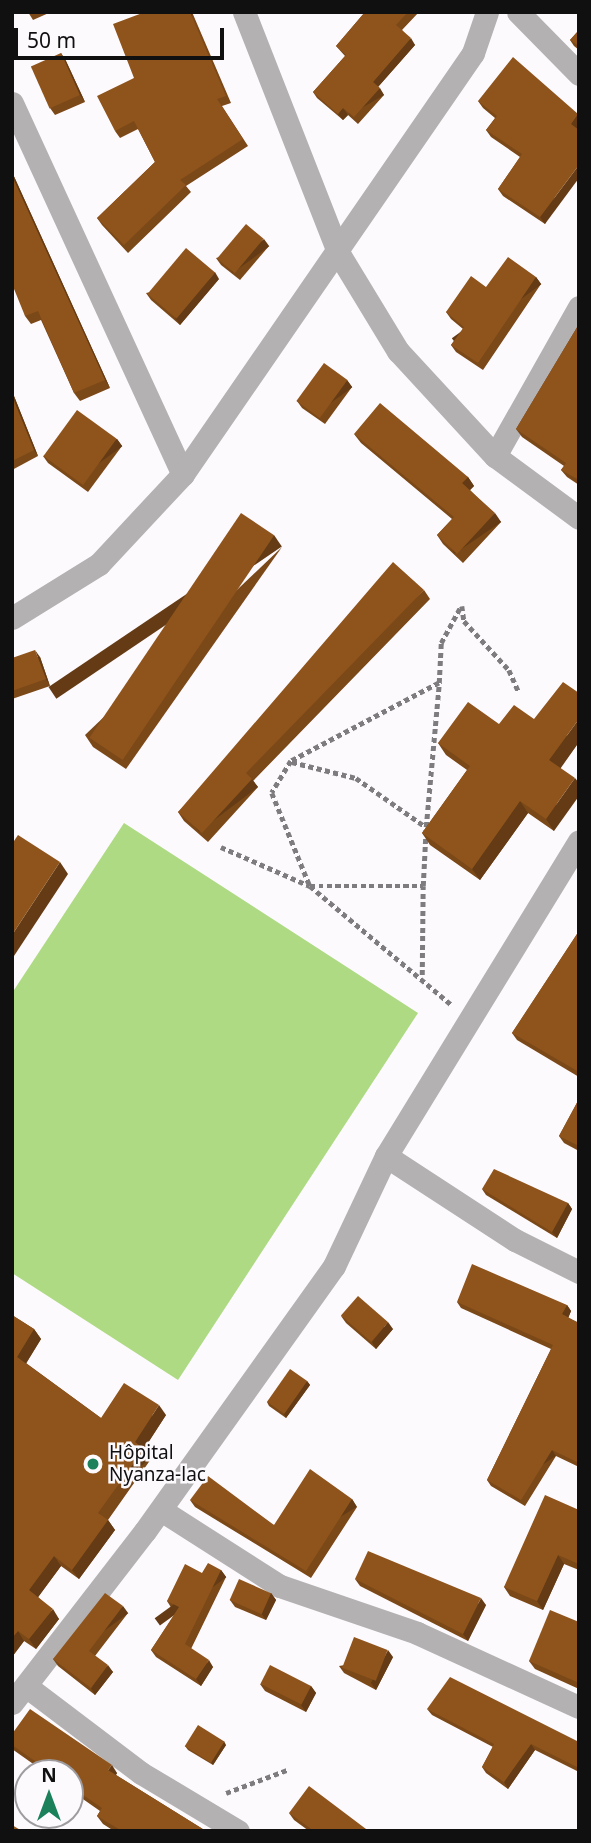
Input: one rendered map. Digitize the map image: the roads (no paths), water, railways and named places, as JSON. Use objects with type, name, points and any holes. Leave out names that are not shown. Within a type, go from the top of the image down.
[{"type":"street","points":[[244,12],[339,254],[398,351],[495,456],[579,518]]},
{"type":"street","points":[[12,618],[99,564],[183,474],[339,254],[473,53],[487,12]]},
{"type":"street","points":[[518,12],[579,74]]},
{"type":"street","points":[[12,103],[183,474]]},
{"type":"street","points":[[495,456],[579,307]]},
{"type":"street","points":[[238,1831],[19,1695],[160,1510],[334,1266],[386,1156],[465,1019],[579,841]]},
{"type":"street","points":[[386,1156],[515,1240],[579,1272]]},
{"type":"street","points":[[160,1510],[280,1586],[417,1633],[579,1707]]},
{"type":"place","name":"Hôpital Nyanza-lac","points":[[93,1464]]}]
